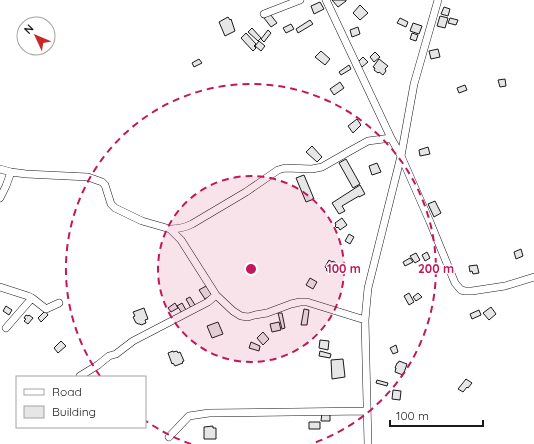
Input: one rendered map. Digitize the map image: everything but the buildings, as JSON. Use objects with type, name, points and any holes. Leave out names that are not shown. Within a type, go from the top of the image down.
[{"type":"street","points":[[264,14],[300,0]]},
{"type":"street","points":[[326,0],[391,138],[401,156],[430,222],[453,280],[458,287],[465,292],[472,292],[505,286],[534,277]]},
{"type":"street","points":[[368,444],[365,320],[368,288],[401,156],[414,84],[438,0]]},
{"type":"street","points":[[0,169],[26,174],[88,177],[97,180],[106,185],[111,204],[115,208],[142,221],[179,230],[185,228],[246,192],[278,170],[285,168],[312,169],[322,167],[368,142],[391,138]]},
{"type":"street","points":[[0,198],[11,172]]},
{"type":"street","points":[[170,229],[182,240],[216,295],[233,311],[241,316],[248,317],[267,313],[291,304],[307,302],[365,320]]},
{"type":"street","points":[[0,287],[28,296],[46,309],[59,303]]},
{"type":"street","points":[[80,376],[109,356],[116,354],[133,341],[208,302],[216,295]]},
{"type":"street","points":[[6,328],[32,298]]},
{"type":"street","points":[[169,437],[189,416],[209,413],[367,411]]}]
